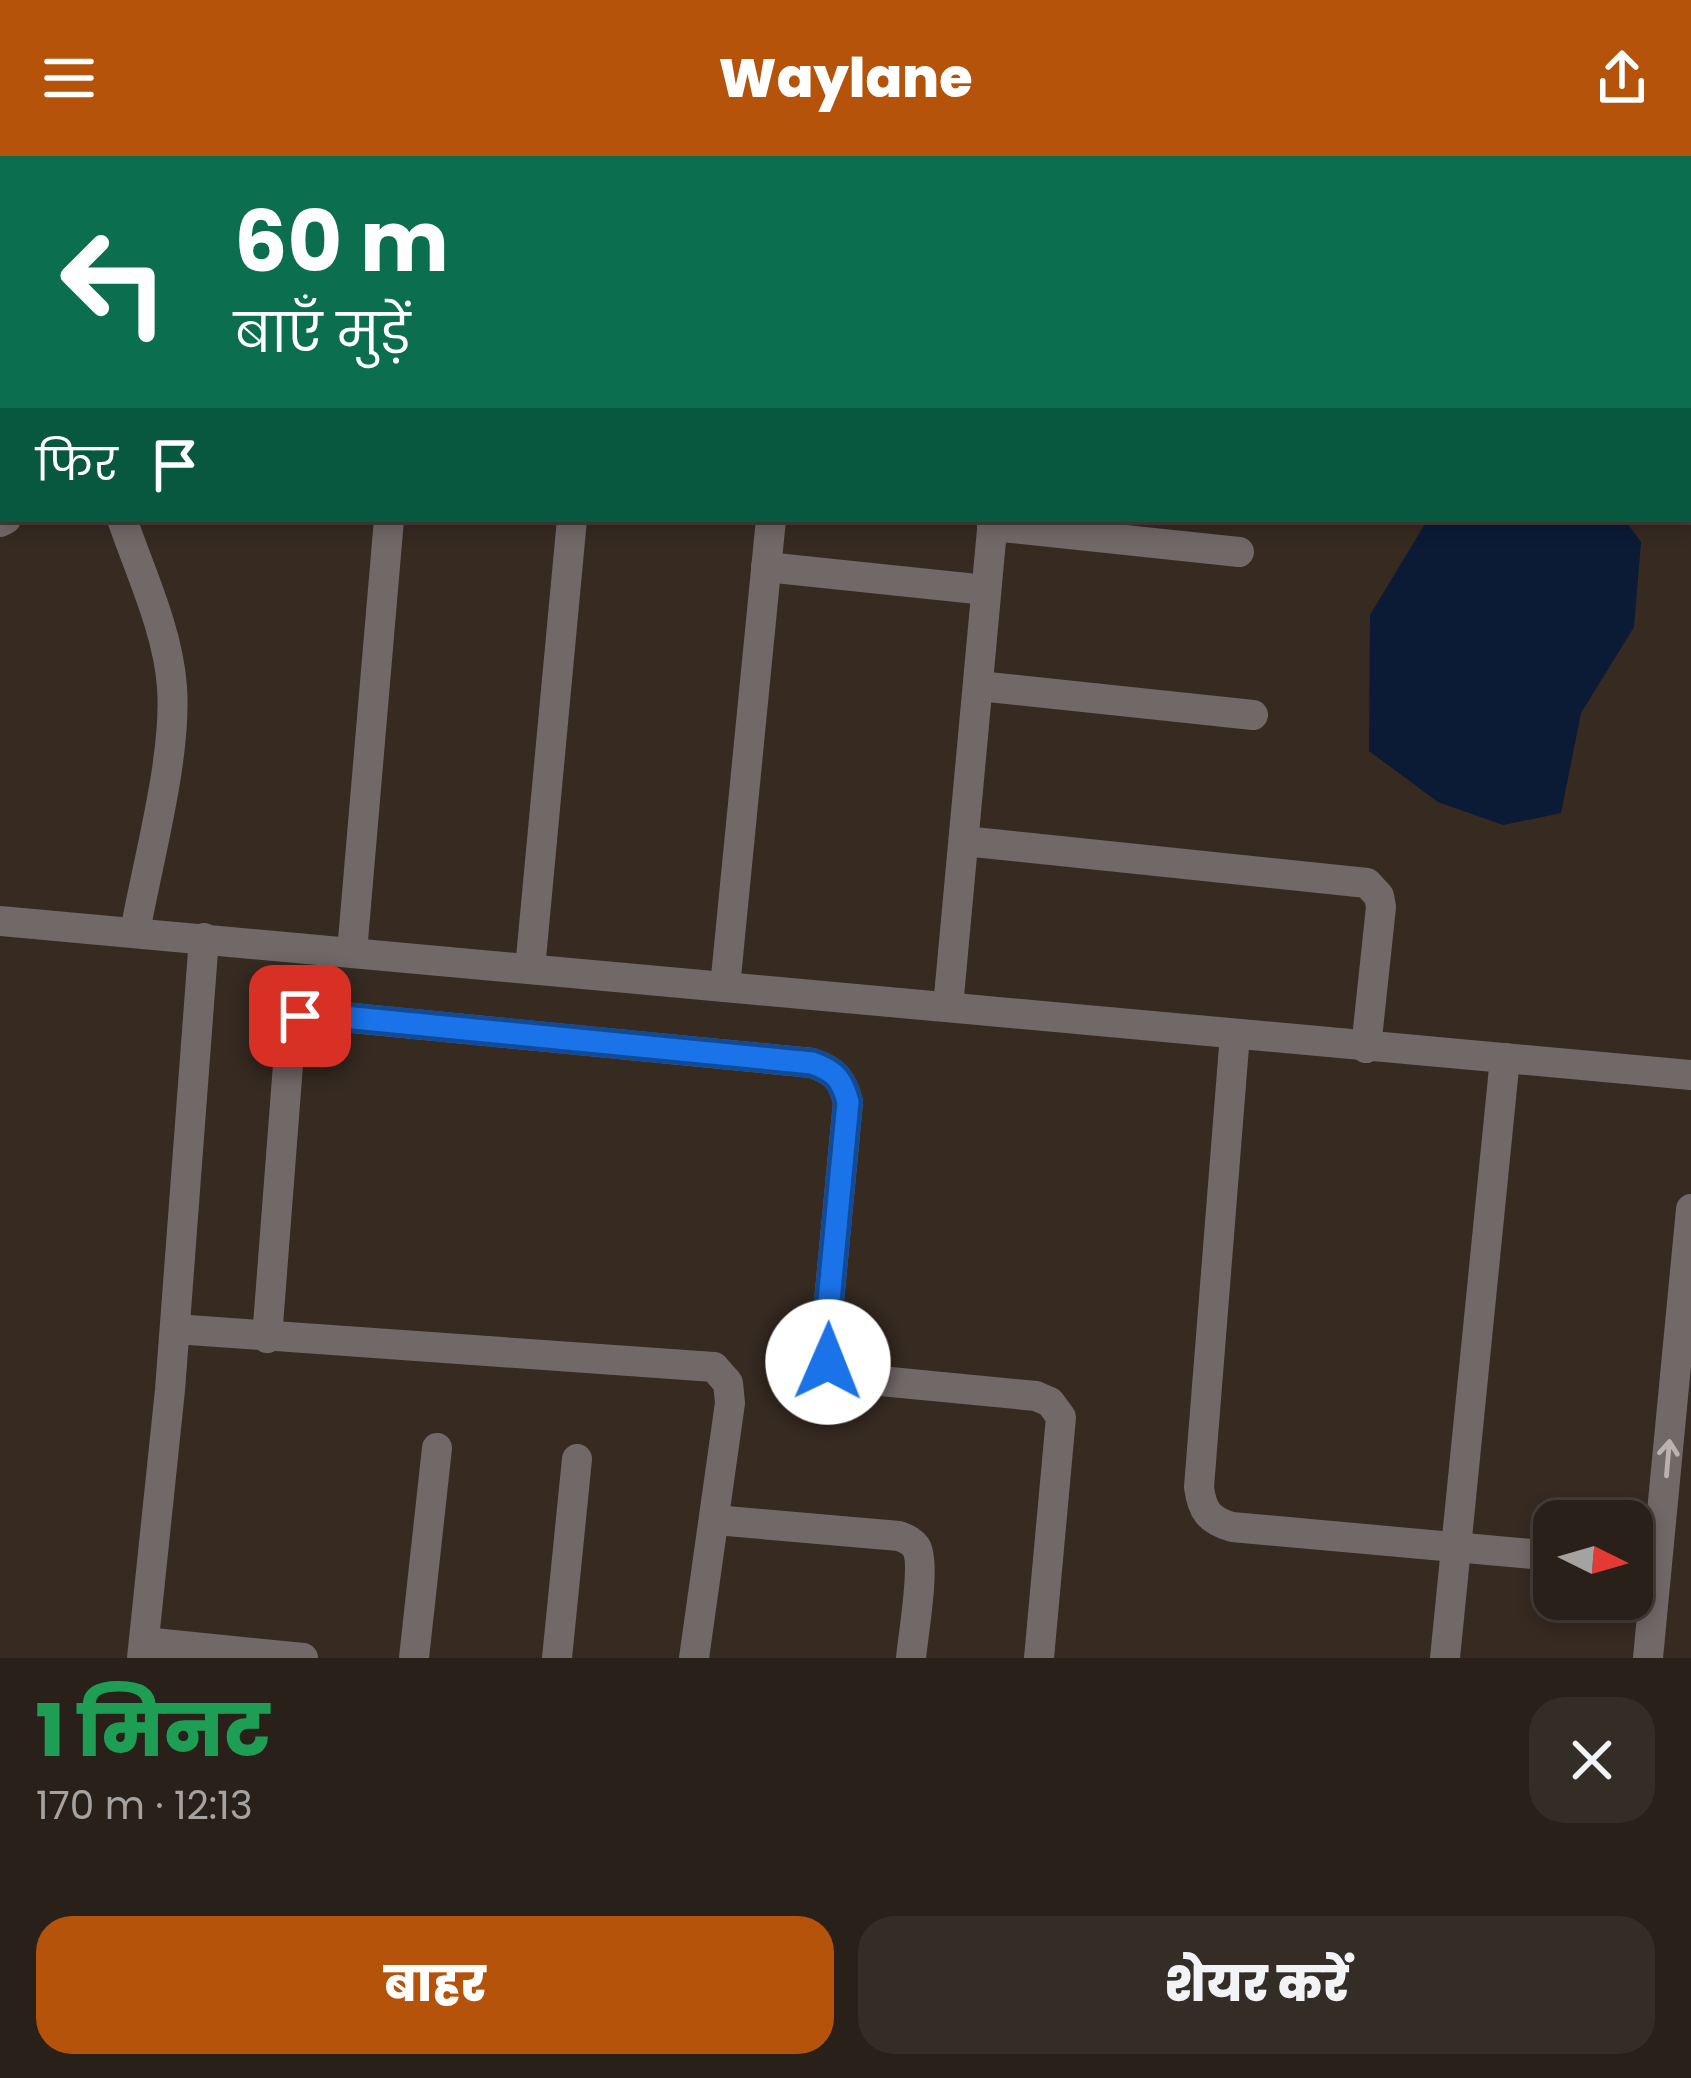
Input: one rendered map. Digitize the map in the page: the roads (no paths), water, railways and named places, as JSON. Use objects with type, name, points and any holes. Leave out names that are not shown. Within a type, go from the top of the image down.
[{"type":"street","points":[[123,522],[172,683],[172,725],[135,932]]},
{"type":"street","points":[[352,952],[389,522]]},
{"type":"street","points":[[530,969],[572,522]]},
{"type":"street","points":[[725,987],[771,522]]},
{"type":"street","points":[[948,1007],[992,522],[1239,552]]},
{"type":"street","points":[[766,567],[986,590]]},
{"type":"street","points":[[979,686],[1253,715]]},
{"type":"street","points":[[964,841],[1366,883],[1379,896],[1381,907],[1366,1048]]},
{"type":"street","points":[[0,921],[1691,1076]]},
{"type":"street","points":[[204,938],[175,1329],[143,1650],[303,1658]]},
{"type":"street","points":[[267,1338],[290,1039],[292,1024],[300,1016],[764,1058],[830,1069],[843,1081],[848,1102],[825,1343],[828,1362],[836,1374],[849,1378],[1036,1396],[1050,1402],[1061,1417],[1039,1658]]},
{"type":"street","points":[[1235,1034],[1199,1487],[1202,1506],[1213,1521],[1232,1527],[1533,1554]]},
{"type":"street","points":[[1445,1658],[1505,1058]]},
{"type":"street","points":[[1653,1503],[1691,1209]]},
{"type":"street","points":[[175,1329],[714,1367],[728,1383],[730,1403],[694,1658]]},
{"type":"street","points":[[414,1658],[437,1448]]},
{"type":"street","points":[[557,1658],[578,1459]]},
{"type":"street","points":[[715,1520],[899,1536],[911,1541],[919,1550],[911,1658]]},
{"type":"street","points":[[1647,1620],[1648,1658]]},
{"type":"water","points":[[1426,522],[1626,522],[1641,542],[1634,627],[1581,713],[1561,813],[1503,825],[1438,802],[1369,751],[1370,615]]}]
